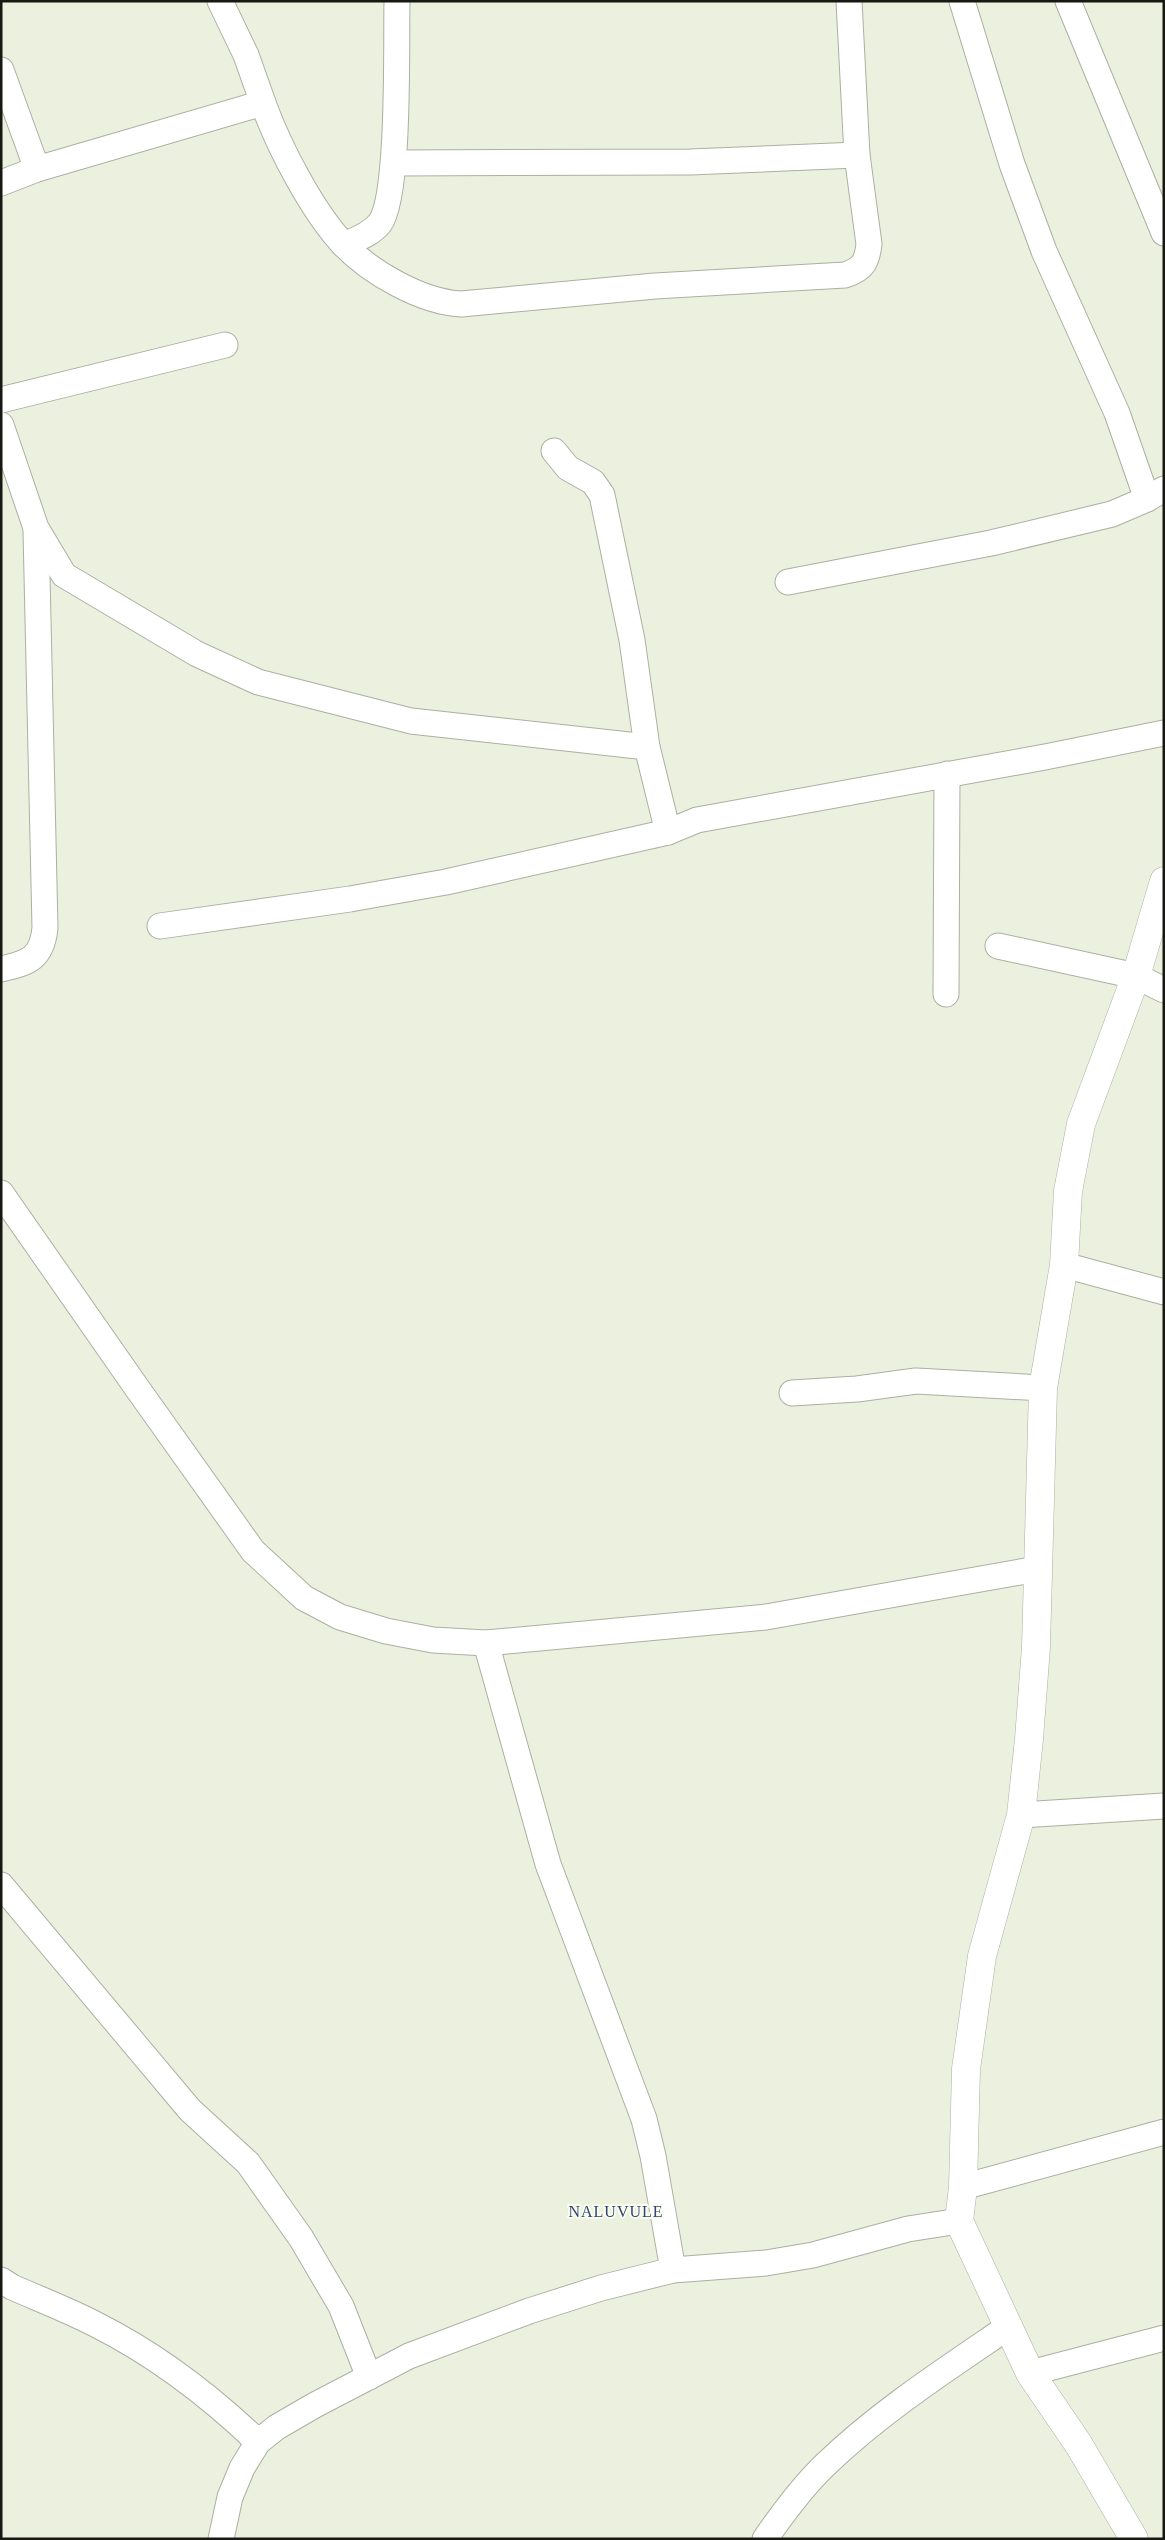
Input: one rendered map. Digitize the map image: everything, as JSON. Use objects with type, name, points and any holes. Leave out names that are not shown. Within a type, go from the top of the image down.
[{"type":"street","points":[[220,1],[246,55],[263,103],[292,168],[344,245],[363,261],[421,295],[443,303],[461,304],[655,286],[845,276],[863,266],[868,258],[869,244],[857,155],[851,2]]},
{"type":"street","points":[[344,245],[369,233],[381,222],[387,204],[394,163],[397,1]]},
{"type":"street","points":[[788,582],[1000,541],[1112,514],[1155,494],[1044,251],[1012,164],[962,1]]},
{"type":"street","points":[[1068,1],[1164,233]]},
{"type":"street","points":[[1,70],[37,169]]},
{"type":"street","points":[[1,183],[37,169],[263,103]]},
{"type":"street","points":[[394,163],[690,162],[857,155]]},
{"type":"street","points":[[1,400],[225,345]]},
{"type":"street","points":[[1,425],[36,528],[64,575],[140,618],[170,639],[258,682],[349,706],[432,724],[647,748]]},
{"type":"street","points":[[554,451],[568,468],[594,482],[602,495],[632,640],[647,748],[668,832]]},
{"type":"street","points":[[1,969],[16,966],[36,955],[44,942],[36,528]]},
{"type":"street","points":[[160,926],[350,899],[446,882],[668,832],[697,820],[1045,757],[1164,733]]},
{"type":"street","points":[[946,994],[947,774]]},
{"type":"street","points":[[1134,2539],[1079,2445],[1030,2373],[959,2221],[963,2187],[966,2070],[982,1956],[1020,1815],[1030,1739],[1036,1647],[1043,1388],[1064,1264],[1068,1191],[1081,1124],[1136,976],[1164,881]]},
{"type":"street","points":[[998,946],[1136,976],[1164,990]]},
{"type":"street","points":[[1,1193],[253,1551],[304,1598],[340,1617],[386,1631],[433,1640],[486,1643],[766,1617],[1037,1569]]},
{"type":"street","points":[[1064,1264],[1164,1292]]},
{"type":"street","points":[[792,1393],[857,1389],[916,1381],[1043,1388]]},
{"type":"street","points":[[486,1643],[548,1864],[644,2119],[653,2156],[672,2270]]},
{"type":"street","points":[[1020,1815],[1164,1806]]},
{"type":"street","points":[[1,1885],[190,2110],[248,2162],[301,2238],[341,2306],[369,2377]]},
{"type":"street","points":[[963,2187],[1164,2132]]},
{"type":"street","points":[[221,2539],[230,2497],[242,2468],[258,2442],[277,2427],[409,2356],[471,2331],[601,2288],[672,2270],[766,2263],[813,2255],[908,2229],[959,2221]]},
{"type":"street","points":[[1,2280],[12,2287],[95,2324],[137,2347],[224,2409],[258,2442]]},
{"type":"street","points":[[765,2539],[824,2466],[848,2445],[935,2377],[1008,2327]]},
{"type":"street","points":[[1030,2373],[1164,2338]]},
{"type":"district","name":"NALUVULE","points":[[616,2211]]}]
